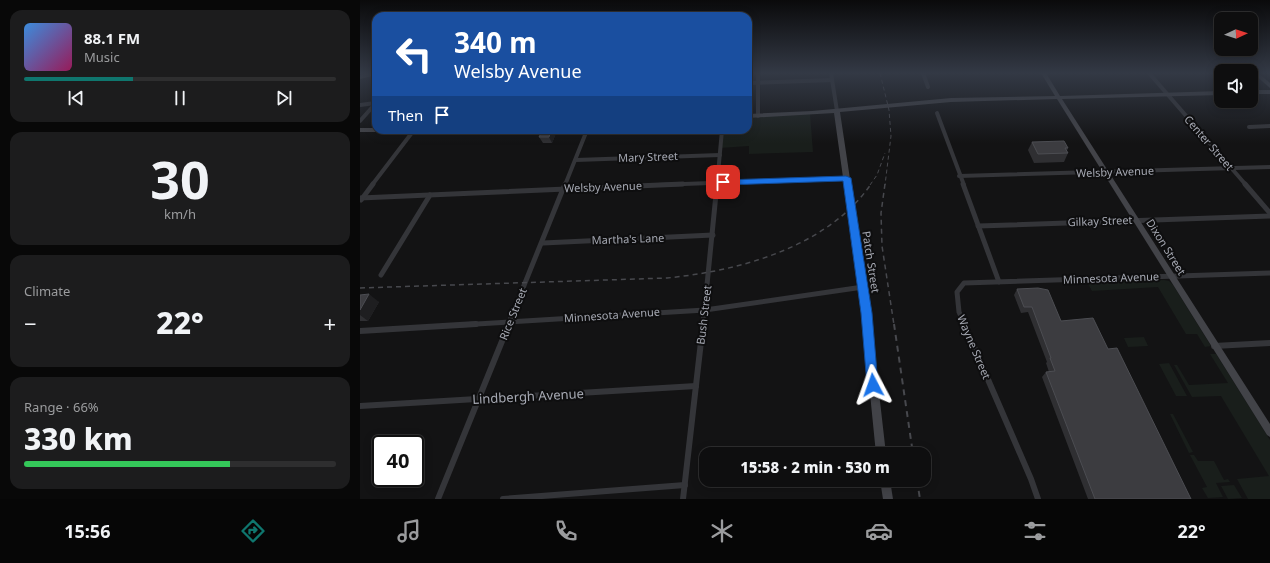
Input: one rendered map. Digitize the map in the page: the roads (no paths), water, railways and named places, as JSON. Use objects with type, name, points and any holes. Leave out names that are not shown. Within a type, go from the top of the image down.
[{"type":"street","points":[[758,96],[758,116]]},
{"type":"street","name":"Patch Street","points":[[835,96],[863,287],[880,447]]},
{"type":"street","points":[[752,116],[837,111],[951,100],[1097,96]]},
{"type":"street","name":"Center Street","points":[[1168,96],[1270,212]]},
{"type":"street","name":"Dixon Street","points":[[1058,97],[1172,276],[1214,346],[1270,432]]},
{"type":"street","points":[[360,105],[372,104]]},
{"type":"street","points":[[360,121],[372,108]]},
{"type":"street","points":[[937,113],[999,282]]},
{"type":"street","points":[[1249,127],[1270,126]]},
{"type":"street","points":[[360,130],[372,130]]},
{"type":"street","points":[[361,199],[411,134]]},
{"type":"street","name":"Rice Street","points":[[438,499],[543,243],[586,134]]},
{"type":"street","name":"Bush Street","points":[[683,499],[713,235],[722,134]]},
{"type":"street","name":"Mary Street","points":[[576,160],[720,155]]},
{"type":"street","name":"Welsby Avenue","points":[[960,176],[1270,167]]},
{"type":"street","name":"Welsby Avenue","points":[[361,199],[564,189],[846,178]]},
{"type":"street","points":[[381,275],[430,195]]},
{"type":"street","name":"Gilkay Street","points":[[978,226],[1270,216]]},
{"type":"street","name":"Martha's Lane","points":[[543,243],[713,235]]},
{"type":"street","name":"Minnesota Avenue","points":[[999,282],[1270,272]]},
{"type":"street","name":"Wayne Street","points":[[999,282],[964,283],[957,292],[959,312],[1031,479],[1038,499]]},
{"type":"street","name":"Minnesota Avenue","points":[[360,331],[705,310],[863,287]]},
{"type":"street","points":[[1214,346],[1270,343]]},
{"type":"street","name":"Lindbergh Avenue","points":[[360,406],[696,386]]},
{"type":"street","points":[[503,499],[685,485]]},
{"type":"street","points":[[886,487],[888,499]]},
{"type":"railway","points":[[885,185],[891,136],[889,110],[886,96]]},
{"type":"railway","points":[[870,185],[877,175],[885,153]]},
{"type":"railway","points":[[360,288],[667,278],[695,275],[752,262],[807,240],[831,224],[853,206],[871,184]]},
{"type":"railway","points":[[885,184],[881,213],[882,246],[894,325]]},
{"type":"railway","points":[[894,324],[912,447]]},
{"type":"railway","points":[[918,487],[920,499]]}]
